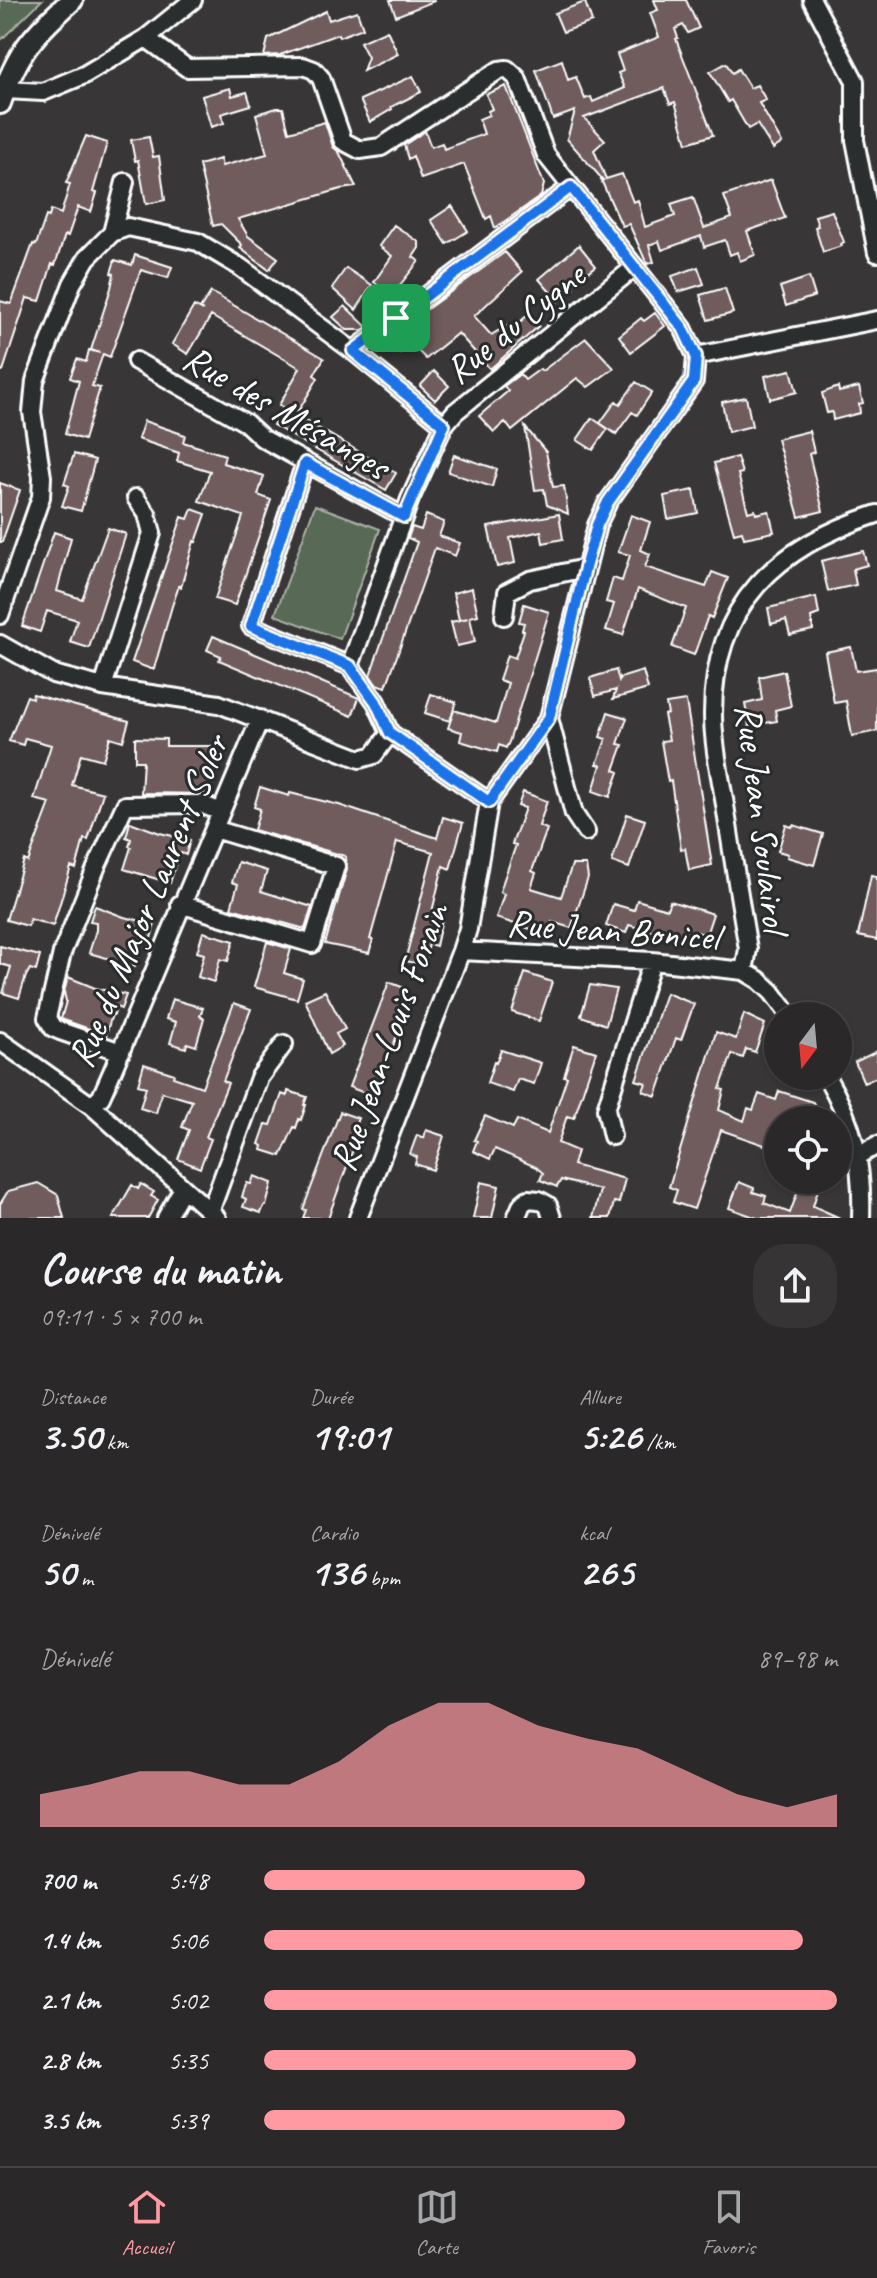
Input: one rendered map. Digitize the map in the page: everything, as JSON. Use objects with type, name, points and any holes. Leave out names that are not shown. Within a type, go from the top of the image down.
[{"type":"street","points":[[72,0],[31,37],[12,69],[2,96],[43,92],[84,75],[146,38],[193,0]]},
{"type":"street","points":[[812,0],[855,81],[855,140],[877,253]]},
{"type":"street","points":[[146,38],[187,68],[303,66],[314,70],[321,78],[343,141],[360,150],[381,147],[499,70],[507,69],[517,78],[546,155],[683,328],[696,356],[877,319]]},
{"type":"street","points":[[112,233],[125,182]]},
{"type":"street","points":[[353,351],[571,187]]},
{"type":"street","points":[[0,615],[41,497],[42,477],[32,412],[35,381],[72,284],[87,258],[112,233],[128,227],[198,242],[240,267],[353,351],[444,425]]},
{"type":"street","name":"Rue du Cygne","points":[[350,666],[404,517],[444,425],[455,412],[635,267]]},
{"type":"street","name":"Rue Jean-Louis Forain","points":[[358,1218],[468,929],[489,802],[549,718],[597,525],[608,502],[694,381],[696,356]]},
{"type":"street","name":"Rue des Mésanges","points":[[136,361],[246,423],[262,438],[404,517]]},
{"type":"street","points":[[305,463],[251,626],[350,666],[376,702],[390,733],[489,802]]},
{"type":"street","points":[[103,687],[152,533],[147,514],[136,498]]},
{"type":"street","name":"Rue Jean Soulairol","points":[[744,971],[748,949],[714,727],[714,694],[722,651],[749,594],[778,563],[813,541],[877,514]]},
{"type":"street","points":[[504,616],[507,592],[530,580],[585,568]]},
{"type":"street","points":[[0,644],[53,674],[103,687],[219,704],[360,759],[374,755],[390,733]]},
{"type":"street","points":[[549,718],[574,814],[586,832]]},
{"type":"street","name":"Rue du Major Laurent Soler","points":[[92,1106],[101,1097],[121,1052],[180,904],[260,719]]},
{"type":"street","points":[[121,1052],[53,1028],[47,1018],[62,953],[96,868],[125,805],[201,804],[221,812]]},
{"type":"street","points":[[180,904],[312,944],[336,866],[214,829]]},
{"type":"street","name":"Rue Jean Bonicel","points":[[461,951],[652,961],[744,971],[759,980],[780,1002]]},
{"type":"street","points":[[612,1136],[606,1109],[652,961]]},
{"type":"street","points":[[0,1041],[92,1106],[214,1215],[259,1078],[284,1044]]},
{"type":"street","points":[[832,1090],[860,1155],[861,1218]]},
{"type":"street","points":[[860,1155],[877,1145]]},
{"type":"street","points":[[166,1218],[183,1188]]},
{"type":"street","points":[[516,1218],[522,1204],[528,1199],[548,1205],[552,1218]]},
{"type":"green space","points":[[0,0],[42,0],[0,41]]},
{"type":"green space","points":[[315,505],[380,529],[340,639],[275,615]]},
{"type":"building","points":[[390,0],[434,0],[434,1],[396,16]]},
{"type":"building","points":[[654,0],[686,0],[699,28],[688,33],[683,25],[675,29],[676,39],[713,135],[687,143],[675,102],[670,104],[664,88],[584,118],[605,140],[594,150],[606,179],[622,174],[633,202],[638,200],[645,227],[675,216],[671,204],[693,197],[704,228],[732,218],[724,196],[771,180],[785,218],[747,231],[755,255],[740,261],[737,252],[730,255],[725,240],[704,247],[701,236],[662,250],[659,241],[649,245],[654,262],[647,264],[629,224],[622,226],[603,180],[567,139],[575,111],[553,119],[536,70],[562,60],[568,80],[576,77],[585,99],[591,97],[593,102],[625,88],[618,73],[623,71],[617,54],[659,37],[650,13],[658,10]]},
{"type":"building","points":[[585,2],[592,22],[563,32],[555,13]]},
{"type":"building","points":[[326,11],[329,20],[357,11],[363,28],[280,55],[264,56],[268,39]]},
{"type":"building","points":[[387,30],[398,54],[363,71],[368,57],[360,42]]},
{"type":"building","points":[[726,63],[732,73],[738,69],[750,88],[757,85],[766,100],[759,103],[782,143],[773,149],[757,124],[748,129],[710,72]]},
{"type":"building","points":[[413,76],[421,92],[370,122],[360,100]]},
{"type":"building","points":[[506,86],[544,184],[541,196],[495,228],[491,216],[486,219],[464,164],[421,179],[413,156],[408,159],[404,145],[425,131],[431,147],[442,143],[444,149],[484,134],[479,119],[489,115],[488,111],[492,109],[486,94]]},
{"type":"building","points":[[230,88],[232,96],[247,92],[251,105],[221,114],[224,123],[211,127],[202,96]]},
{"type":"building","points":[[283,108],[289,132],[325,122],[333,147],[339,152],[356,187],[238,219],[248,236],[278,258],[269,270],[240,248],[242,245],[221,224],[213,226],[199,165],[220,159],[222,166],[267,154],[256,114]]},
{"type":"building","points":[[86,136],[107,143],[93,192],[97,193],[91,212],[78,207],[55,265],[52,264],[40,301],[27,298],[3,371],[0,371],[0,301],[11,304],[46,216],[49,217],[51,210],[61,214],[70,184],[66,183]]},
{"type":"building","points":[[149,137],[153,157],[159,156],[165,200],[146,204],[131,140]]},
{"type":"building","points":[[452,206],[468,231],[447,244],[431,220]]},
{"type":"building","points":[[832,211],[844,242],[842,246],[823,252],[815,216]]},
{"type":"building","points":[[394,225],[419,242],[413,257],[419,261],[392,295],[374,282],[392,256],[379,246]]},
{"type":"building","points":[[579,245],[596,266],[558,301],[539,279]]},
{"type":"building","points":[[505,252],[522,272],[474,316],[491,335],[508,325],[512,329],[529,314],[539,326],[490,369],[458,333],[426,359],[411,344],[400,353],[388,341],[419,315]]},
{"type":"building","points":[[135,255],[172,267],[168,278],[141,270],[110,357],[103,354],[92,386],[100,388],[84,440],[65,434],[79,381],[70,378],[77,359],[86,362],[89,350],[100,353],[91,350],[111,288],[115,260],[132,265]]},
{"type":"building","points":[[698,267],[704,284],[678,292],[672,276]]},
{"type":"building","points":[[346,268],[372,285],[356,310],[332,288]]},
{"type":"building","points":[[809,277],[815,296],[786,306],[780,287]]},
{"type":"building","points":[[725,288],[733,313],[708,320],[700,295]]},
{"type":"building","points":[[211,292],[324,358],[314,375],[318,378],[296,415],[396,473],[386,490],[273,425],[283,408],[279,405],[300,368],[211,316],[188,354],[172,344],[194,306],[203,311],[200,309]]},
{"type":"building","points":[[345,306],[367,327],[347,330],[333,317]]},
{"type":"building","points":[[655,313],[665,326],[631,352],[619,336],[641,318],[644,321]]},
{"type":"building","points":[[586,338],[614,368],[588,387],[577,378],[512,431],[505,422],[494,432],[479,416],[508,391],[504,386],[520,374],[525,380],[540,369],[542,371]]},
{"type":"building","points":[[791,370],[797,392],[770,399],[765,376]]},
{"type":"building","points":[[434,371],[449,386],[435,400],[420,386]]},
{"type":"building","points":[[636,382],[652,392],[637,415],[632,412],[616,434],[600,423],[616,401],[620,404]]},
{"type":"building","points":[[838,387],[839,392],[859,387],[863,403],[859,404],[860,413],[833,420],[832,412],[827,413],[822,393]]},
{"type":"building","points":[[746,397],[752,426],[728,432],[722,402]]},
{"type":"building","points":[[592,418],[608,429],[593,450],[577,440]]},
{"type":"building","points":[[144,421],[185,435],[183,442],[225,455],[223,463],[264,476],[258,495],[271,500],[235,605],[215,599],[243,516],[199,501],[210,471],[177,461],[179,453],[138,439]]},
{"type":"building","points":[[525,427],[546,452],[553,487],[564,486],[568,514],[547,505],[544,489],[535,490]]},
{"type":"building","points":[[809,431],[814,452],[809,454],[823,511],[799,517],[777,439]]},
{"type":"building","points":[[74,454],[95,460],[81,511],[62,506],[69,486],[64,484]]},
{"type":"building","points":[[454,455],[497,469],[492,487],[448,472]]},
{"type":"building","points":[[737,457],[748,512],[769,511],[774,532],[744,538],[742,531],[734,533],[714,463]]},
{"type":"building","points":[[0,483],[20,490],[2,542],[0,542]]},
{"type":"building","points":[[694,490],[698,513],[668,519],[664,496]]},
{"type":"building","points":[[192,509],[206,514],[172,606],[154,669],[151,669],[132,662],[182,517],[188,519]]},
{"type":"building","points":[[559,514],[563,539],[543,543],[541,531],[510,538],[515,563],[497,567],[488,527]]},
{"type":"building","points":[[426,515],[444,522],[439,536],[460,543],[455,556],[435,548],[386,687],[376,684],[370,675],[417,542],[408,538],[412,527],[421,530]]},
{"type":"building","points":[[631,515],[650,522],[641,550],[650,554],[645,567],[706,587],[712,572],[728,578],[712,618],[708,616],[694,655],[672,647],[686,608],[638,589],[623,635],[606,630],[614,604],[606,602],[613,578],[622,581],[630,555],[618,552]]},
{"type":"building","points":[[108,528],[126,534],[89,648],[70,642],[77,620],[74,619],[47,611],[40,632],[22,626],[54,532],[71,538],[57,591],[82,599]]},
{"type":"building","points":[[863,551],[867,565],[853,569],[856,585],[828,591],[821,561]]},
{"type":"building","points":[[472,588],[478,615],[470,617],[475,642],[457,646],[451,622],[468,618],[459,620],[453,593]]},
{"type":"building","points":[[816,597],[819,614],[811,617],[813,630],[790,635],[786,620],[771,624],[768,608]]},
{"type":"building","points":[[524,604],[549,612],[509,742],[506,748],[499,745],[497,752],[460,741],[462,732],[448,728],[454,710],[496,723],[508,683],[499,680],[507,655],[515,658],[524,631],[524,623],[519,622]]},
{"type":"building","points":[[213,636],[359,698],[352,716],[219,660],[221,656],[207,650]]},
{"type":"building","points":[[851,647],[856,671],[877,668],[877,731],[852,736],[846,701],[834,703],[825,652]]},
{"type":"building","points":[[616,670],[619,681],[643,671],[648,689],[613,699],[616,690],[595,696],[590,678]]},
{"type":"building","points":[[784,671],[791,706],[775,710],[777,721],[749,726],[745,704],[762,700],[759,677]]},
{"type":"building","points":[[33,694],[129,721],[123,741],[110,737],[103,760],[81,754],[72,785],[103,793],[88,840],[84,839],[76,869],[71,867],[53,926],[30,919],[28,926],[6,920],[24,860],[28,862],[50,803],[34,799],[51,745],[25,738],[23,745],[9,741],[27,696],[32,698]]},
{"type":"building","points":[[431,694],[456,702],[450,721],[425,713]]},
{"type":"building","points":[[686,701],[712,865],[689,870],[685,848],[681,849],[671,781],[668,782],[661,741],[669,740],[664,715],[668,714],[666,704]]},
{"type":"building","points":[[608,712],[627,718],[618,744],[623,745],[614,770],[619,772],[610,797],[593,791],[601,765],[597,764],[606,739],[600,737]]},
{"type":"building","points":[[135,738],[166,739],[166,746],[212,746],[211,794],[141,793],[143,761],[135,761]]},
{"type":"building","points":[[260,787],[339,805],[437,838],[443,817],[463,823],[450,869],[443,866],[431,916],[442,919],[436,946],[429,944],[424,965],[405,961],[433,852],[397,842],[370,939],[373,940],[369,953],[325,944],[347,869],[345,856],[254,830],[260,809],[254,807]]},
{"type":"building","points":[[523,792],[547,801],[539,826],[547,829],[532,871],[536,873],[531,888],[561,897],[572,865],[586,865],[588,878],[571,928],[552,922],[547,938],[532,937],[534,930],[496,918],[504,894],[500,892],[516,845],[512,844],[525,808],[518,806]]},
{"type":"building","points":[[627,814],[645,820],[629,868],[612,862]]},
{"type":"building","points":[[130,822],[190,840],[186,855],[181,853],[177,860],[170,883],[124,869],[131,847],[131,839],[126,837]]},
{"type":"building","points":[[786,825],[823,834],[814,865],[778,851]]},
{"type":"building","points":[[238,862],[267,871],[261,891],[312,907],[305,929],[231,908],[238,884],[232,882]]},
{"type":"building","points":[[871,875],[877,876],[877,940],[858,936]]},
{"type":"building","points":[[637,900],[667,909],[670,901],[713,914],[706,935],[697,932],[695,937],[684,934],[683,937],[660,930],[659,934],[629,925],[626,933],[606,926],[613,904],[634,910]]},
{"type":"building","points":[[95,906],[155,924],[151,938],[145,937],[141,944],[135,966],[89,953],[96,930],[96,922],[90,921]]},
{"type":"building","points":[[203,932],[234,941],[228,961],[220,959],[214,982],[198,977],[204,954],[197,952]]},
{"type":"building","points":[[267,942],[291,949],[284,973],[303,979],[297,999],[254,987]]},
{"type":"building","points":[[0,946],[40,956],[36,971],[30,969],[26,976],[19,998],[3,993],[11,967],[0,964]]},
{"type":"building","points":[[525,973],[552,982],[539,1021],[512,1012]]},
{"type":"building","points":[[68,977],[95,988],[126,995],[121,1009],[116,1007],[112,1014],[106,1035],[61,1019]]},
{"type":"building","points":[[389,982],[407,989],[404,996],[411,999],[376,1090],[370,1087],[367,1094],[349,1087]]},
{"type":"building","points":[[590,985],[616,989],[606,1025],[581,1016]]},
{"type":"building","points":[[325,991],[345,1029],[336,1034],[343,1046],[329,1054],[305,1000]]},
{"type":"building","points":[[666,993],[694,1004],[681,1040],[676,1038],[656,1096],[643,1091],[646,1083],[636,1080]]},
{"type":"building","points":[[172,999],[203,1008],[200,1016],[204,1018],[196,1046],[187,1043],[186,1048],[170,1043],[176,1022],[166,1019]]},
{"type":"building","points":[[234,1003],[251,1009],[223,1081],[228,1083],[206,1137],[211,1139],[200,1168],[178,1159],[189,1130],[182,1127],[192,1101],[162,1092],[156,1113],[140,1108],[146,1087],[138,1085],[144,1064],[202,1087]]},
{"type":"building","points":[[744,1014],[764,1024],[755,1052],[746,1049],[743,1058],[732,1054],[720,1089],[724,1090],[719,1110],[744,1121],[748,1108],[753,1110],[759,1094],[776,1100],[779,1091],[813,1102],[815,1106],[764,1106],[764,1145],[721,1130],[694,1209],[673,1202],[677,1190],[669,1187],[716,1032],[736,1039]]},
{"type":"building","points":[[574,1045],[596,1052],[574,1118],[567,1116],[558,1143],[577,1151],[573,1165],[625,1179],[619,1203],[614,1202],[610,1218],[593,1218],[600,1190],[561,1180],[557,1187],[540,1180],[543,1173],[536,1167],[495,1149],[490,1159],[473,1151],[477,1141],[474,1140],[485,1116],[513,1128],[517,1120],[548,1133]]},
{"type":"building","points":[[501,1050],[541,1063],[534,1084],[518,1079],[513,1092],[487,1083]]},
{"type":"building","points":[[877,1051],[877,1077],[864,1083],[855,1062]]},
{"type":"building","points":[[288,1091],[307,1097],[301,1120],[294,1127],[281,1156],[262,1150],[263,1146],[259,1144],[266,1124],[271,1125],[282,1094],[287,1096]]},
{"type":"building","points":[[340,1112],[358,1118],[355,1126],[361,1128],[328,1218],[303,1218],[306,1210],[303,1209]]},
{"type":"building","points":[[426,1130],[444,1136],[433,1170],[415,1164],[417,1157],[410,1154],[417,1135],[424,1138]]},
{"type":"building","points":[[254,1176],[272,1183],[261,1213],[243,1207],[246,1199],[242,1197],[244,1190]]},
{"type":"building","points":[[481,1182],[499,1186],[492,1218],[473,1218]]},
{"type":"building","points":[[739,1182],[754,1188],[753,1192],[766,1196],[764,1203],[790,1213],[797,1194],[817,1194],[813,1206],[840,1218],[757,1218],[729,1208]]},
{"type":"building","points":[[38,1183],[58,1195],[64,1218],[0,1218],[0,1204],[8,1191]]},
{"type":"building","points":[[141,1184],[154,1192],[151,1196],[158,1200],[148,1218],[113,1218],[132,1185],[138,1189]]},
{"type":"route","points":[[571,187],[683,328],[696,356],[694,381],[608,502],[597,525],[549,718],[489,802],[390,733],[376,702],[350,666],[251,626],[305,463],[404,517],[444,425],[353,351],[396,318],[571,187]]}]
